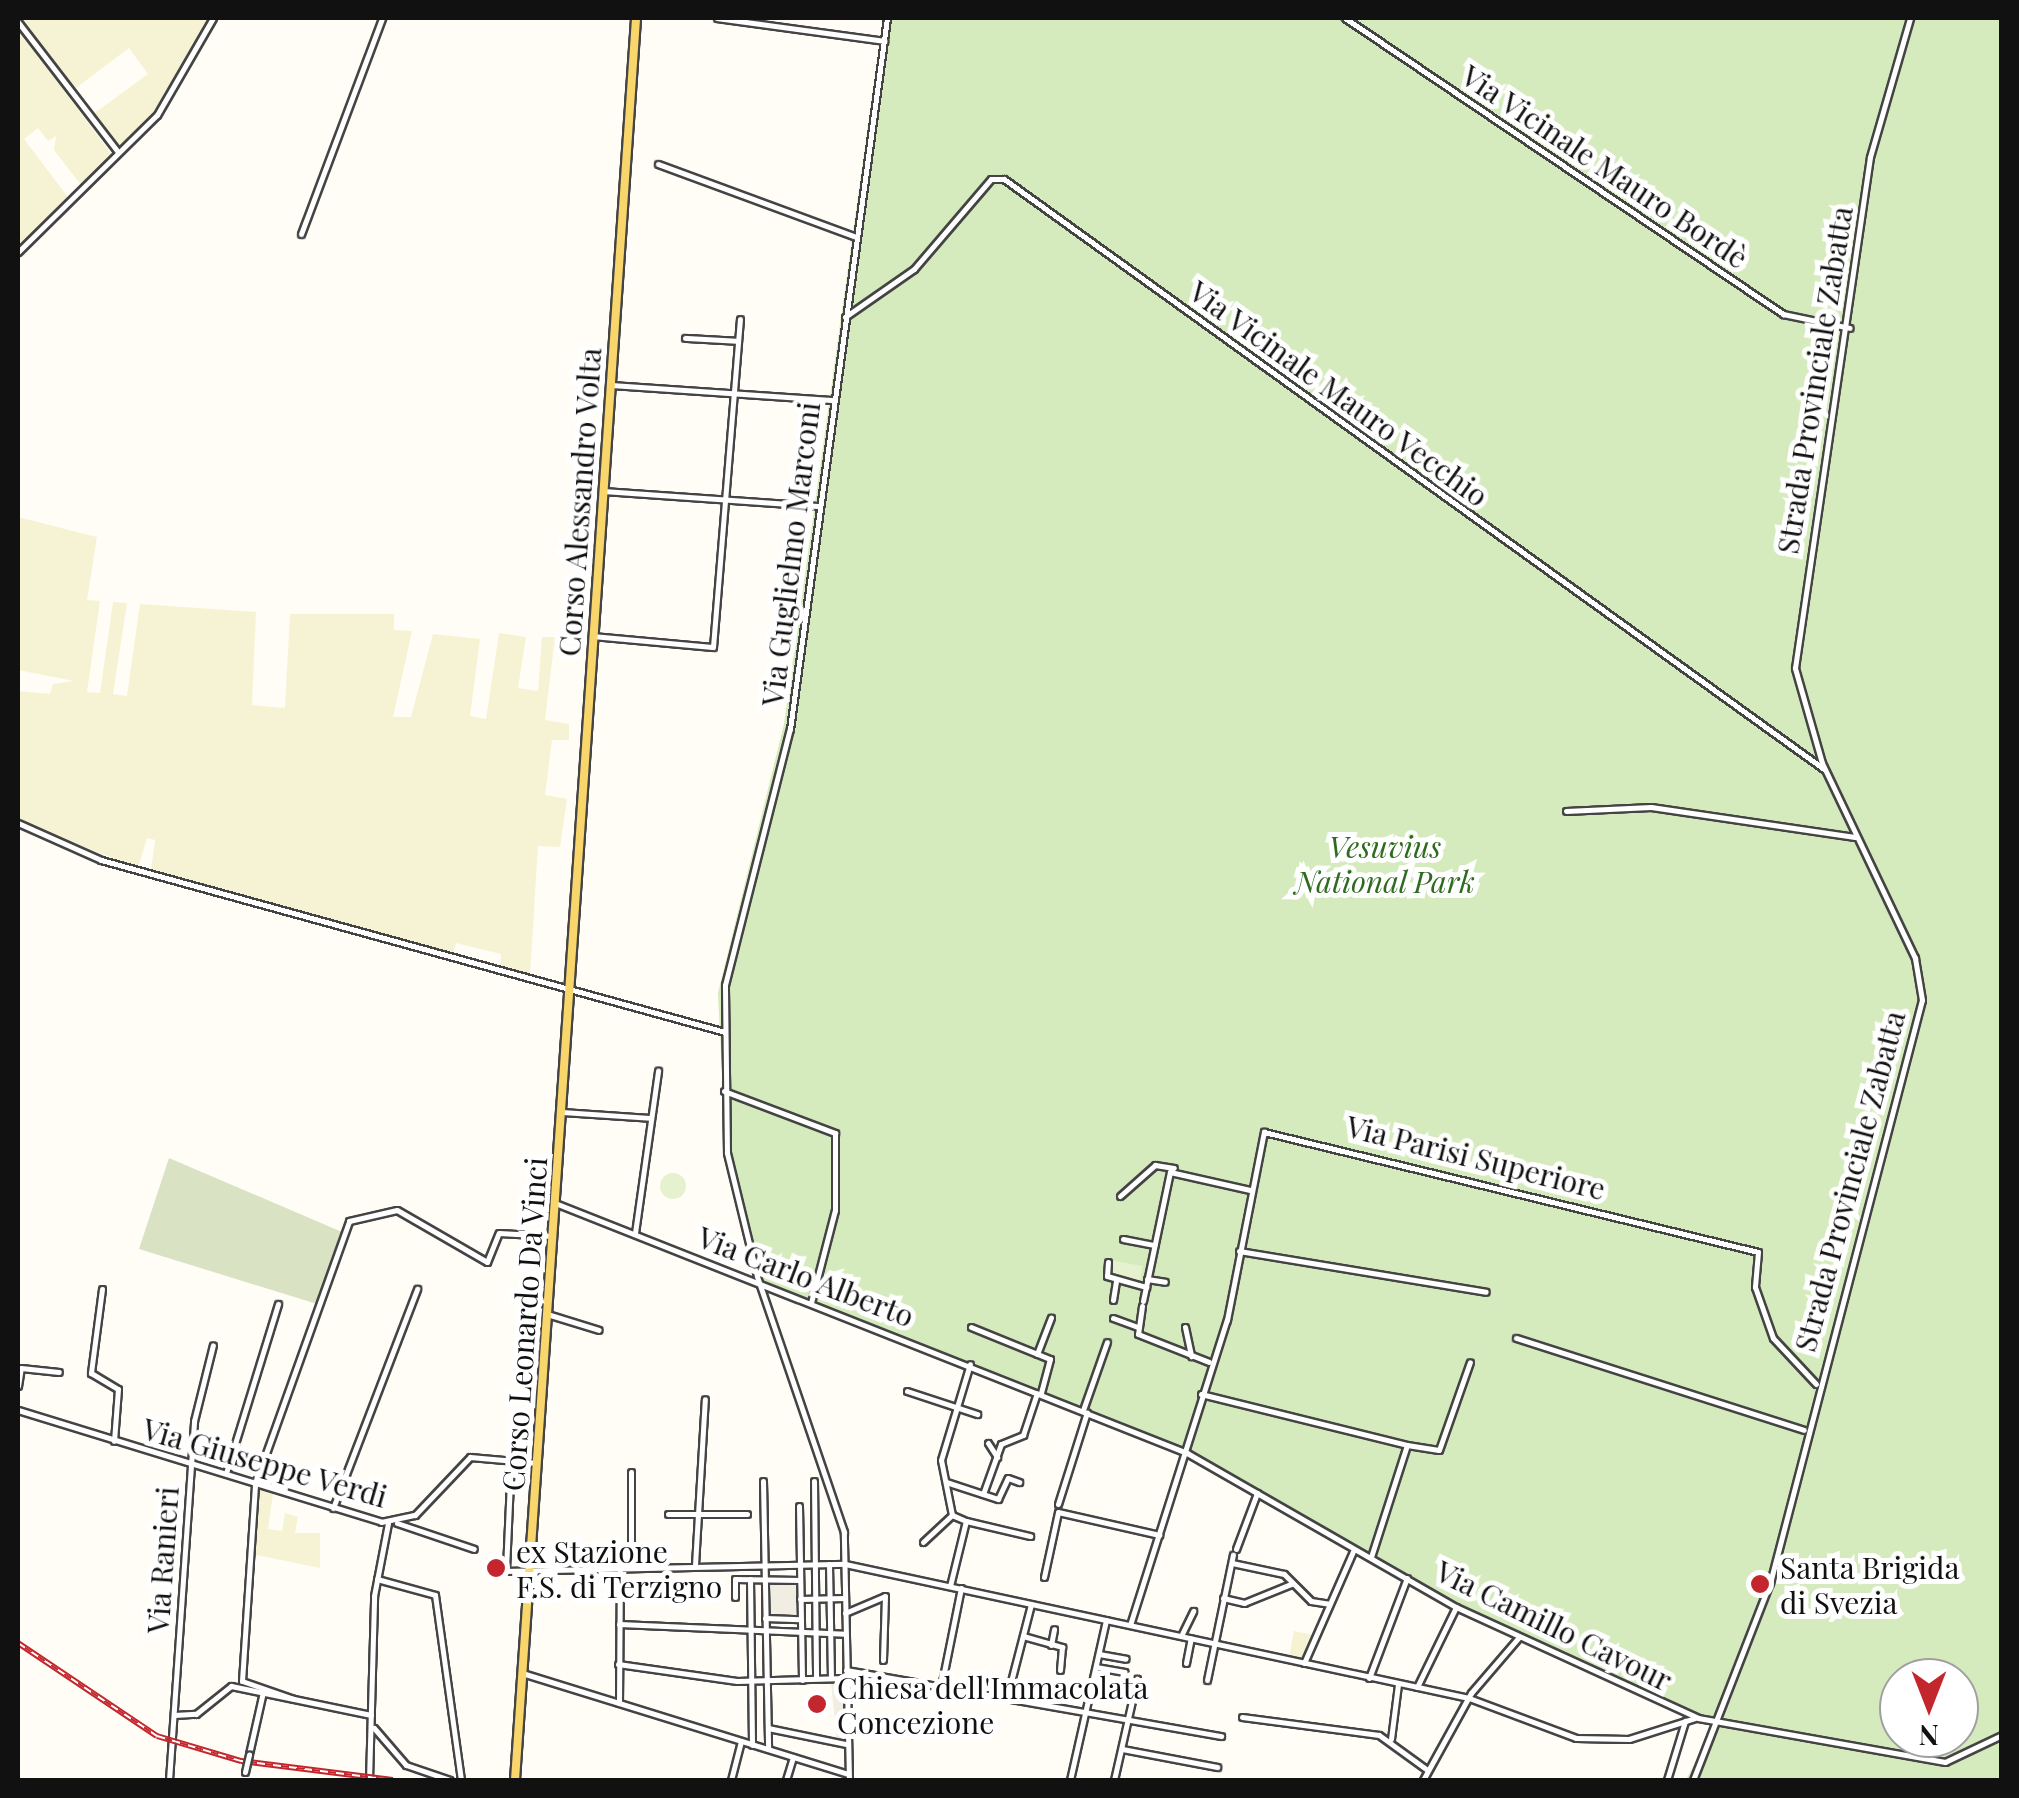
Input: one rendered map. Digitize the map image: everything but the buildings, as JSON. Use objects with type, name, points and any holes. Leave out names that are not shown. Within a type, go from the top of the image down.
[{"type":"main road","name":"Corso Alessandro Volta","points":[[569,990],[636,18]]},
{"type":"main road","name":"Corso Leonardo Da Vinci","points":[[515,1780],[569,990]]},
{"type":"street","points":[[18,252],[171,95],[212,18]]},
{"type":"street","points":[[301,234],[382,18]]},
{"type":"street","points":[[717,18],[884,41]]},
{"type":"street","name":"Via Guglielmo Marconi","points":[[848,1777],[845,1564],[836,1501],[760,1282],[728,1153],[724,985],[790,728],[854,236],[888,18]]},
{"type":"street","name":"Via Vicinale Mauro Bordè","points":[[1345,18],[1783,314],[1850,328]]},
{"type":"street","name":"Strada Provinciale Zabatta","points":[[1693,1780],[1723,1720],[1774,1568],[1804,1430],[1923,994],[1824,769],[1795,657],[1850,328],[1870,157],[1910,18]]},
{"type":"street","points":[[18,22],[118,152]]},
{"type":"street","points":[[658,164],[854,236]]},
{"type":"street","name":"Via Vicinale Mauro Vecchio","points":[[844,318],[914,270],[990,179],[1004,179],[1824,769]]},
{"type":"street","points":[[592,636],[713,646],[740,319]]},
{"type":"street","points":[[685,338],[738,342]]},
{"type":"street","points":[[610,386],[832,400]]},
{"type":"street","points":[[602,491],[818,506]]},
{"type":"street","points":[[1566,811],[1651,807],[1855,837]]},
{"type":"street","points":[[18,824],[101,860],[726,1032]]},
{"type":"street","points":[[635,1233],[658,1070]]},
{"type":"street","points":[[724,1091],[836,1133],[835,1210],[811,1302]]},
{"type":"street","points":[[561,1112],[652,1118]]},
{"type":"street","name":"Via Parisi Superiore","points":[[1130,1625],[1187,1452],[1239,1251],[1258,1141],[1280,1130],[1758,1252],[1755,1287],[1773,1338],[1816,1384]]},
{"type":"street","points":[[1120,1196],[1155,1165],[1250,1190]]},
{"type":"street","points":[[1138,1327],[1174,1168]]},
{"type":"street","name":"Via Carlo Alberto","points":[[554,1203],[1187,1452]]},
{"type":"street","points":[[294,1699],[242,1681],[255,1484],[353,1217],[397,1210],[484,1262],[498,1234],[552,1236]]},
{"type":"street","points":[[1123,1239],[1154,1246]]},
{"type":"street","points":[[1239,1251],[1486,1292]]},
{"type":"street","points":[[1108,1262],[1116,1281],[1113,1300]]},
{"type":"street","points":[[1116,1281],[1166,1282]]},
{"type":"street","points":[[333,1508],[417,1289]]},
{"type":"street","points":[[102,1290],[91,1373],[118,1389],[114,1441]]},
{"type":"street","points":[[226,1474],[278,1304]]},
{"type":"street","points":[[547,1314],[599,1330]]},
{"type":"street","points":[[1038,1354],[1051,1318]]},
{"type":"street","points":[[1113,1318],[1210,1362]]},
{"type":"street","points":[[971,1327],[1050,1359],[1023,1435],[1004,1442],[983,1494]]},
{"type":"street","points":[[1185,1327],[1198,1342],[1191,1356]]},
{"type":"street","points":[[1516,1338],[1804,1430]]},
{"type":"street","points":[[1058,1504],[1107,1342]]},
{"type":"street","name":"Via Ranieri","points":[[168,1780],[191,1464],[213,1345]]},
{"type":"street","points":[[1202,1394],[1408,1446],[1439,1450],[1470,1362]]},
{"type":"street","points":[[923,1542],[952,1514],[941,1460],[970,1364]]},
{"type":"street","points":[[18,1386],[20,1368],[59,1372]]},
{"type":"street","points":[[907,1391],[977,1414]]},
{"type":"street","points":[[695,1566],[704,1399]]},
{"type":"street","name":"Via Giuseppe Verdi","points":[[18,1410],[392,1523],[415,1515],[463,1461],[511,1459],[537,1463]]},
{"type":"street","points":[[988,1443],[997,1457]]},
{"type":"street","points":[[1371,1557],[1408,1446]]},
{"type":"street","name":"Via Camillo Cavour","points":[[1187,1452],[1456,1607],[1698,1718],[1945,1762],[2002,1735]]},
{"type":"street","points":[[511,1459],[506,1571],[845,1564],[1469,1698],[1576,1738],[1629,1738],[1698,1718]]},
{"type":"street","points":[[630,1567],[631,1472]]},
{"type":"street","points":[[980,1476],[989,1477]]},
{"type":"street","points":[[946,1482],[998,1499],[1008,1478],[1019,1482]]},
{"type":"street","points":[[763,1481],[768,1750]]},
{"type":"street","points":[[814,1481],[816,1679]]},
{"type":"street","points":[[1207,1680],[1234,1555],[1257,1493]]},
{"type":"street","points":[[951,1496],[962,1503]]},
{"type":"street","points":[[799,1506],[802,1680]]},
{"type":"street","points":[[1044,1577],[1058,1512],[1159,1535]]},
{"type":"street","points":[[668,1514],[747,1514]]},
{"type":"street","points":[[952,1514],[1030,1536]]},
{"type":"street","points":[[950,1586],[966,1521]]},
{"type":"street","points":[[369,1780],[377,1578],[392,1523],[474,1549]]},
{"type":"street","points":[[1304,1663],[1354,1548]]},
{"type":"street","points":[[1234,1555],[1329,1604]]},
{"type":"street","points":[[829,1564],[832,1678]]},
{"type":"street","points":[[619,1703],[620,1568]]},
{"type":"street","points":[[377,1578],[435,1595],[461,1780]]},
{"type":"street","points":[[1369,1678],[1407,1578]]},
{"type":"street","points":[[735,1597],[735,1579],[800,1580]]},
{"type":"street","points":[[750,1579],[752,1744]]},
{"type":"street","points":[[1224,1598],[1244,1603],[1291,1584]]},
{"type":"street","points":[[941,1686],[961,1588]]},
{"type":"street","points":[[845,1613],[885,1596],[883,1660]]},
{"type":"street","points":[[800,1599],[845,1598]]},
{"type":"street","points":[[1006,1698],[1030,1604]]},
{"type":"street","points":[[1417,1688],[1456,1607]]},
{"type":"street","points":[[1181,1636],[1193,1611]]},
{"type":"street","points":[[766,1618],[800,1618]]},
{"type":"street","points":[[1070,1780],[1106,1620]]},
{"type":"street","points":[[619,1624],[751,1636],[846,1634]]},
{"type":"street","points":[[1050,1644],[1054,1629]]},
{"type":"street","points":[[1024,1633],[1062,1647],[1060,1670]]},
{"type":"street","points":[[1423,1780],[1469,1698],[1519,1636]]},
{"type":"street","points":[[1186,1662],[1191,1638]]},
{"type":"street","points":[[1099,1654],[1126,1659]]},
{"type":"street","points":[[618,1664],[752,1681],[846,1678]]},
{"type":"street","points":[[1096,1667],[1124,1672]]},
{"type":"street","points":[[846,1670],[1221,1736]]},
{"type":"street","points":[[522,1673],[848,1777]]},
{"type":"street","points":[[1114,1780],[1137,1680]]},
{"type":"street","points":[[1391,1738],[1398,1684]]},
{"type":"street","points":[[174,1715],[196,1714],[231,1686],[371,1715]]},
{"type":"street","points":[[245,1780],[264,1692]]},
{"type":"street","points":[[1242,1717],[1391,1738],[1426,1769]]},
{"type":"street","points":[[1667,1780],[1684,1722]]},
{"type":"street","points":[[372,1726],[402,1762],[450,1780]]},
{"type":"street","points":[[768,1728],[846,1744]]},
{"type":"street","points":[[730,1780],[741,1741]]},
{"type":"street","points":[[1122,1749],[1218,1767]]},
{"type":"street","points":[[786,1780],[793,1757]]},
{"type":"street","points":[[425,1772],[425,1780]]},
{"type":"shaded area","points":[[209,18],[166,98],[119,147],[92,115],[148,74],[129,48],[72,91],[18,19]]},
{"type":"shaded area","points":[[18,29],[112,155],[81,185],[54,150],[56,136],[48,141],[38,128],[24,139],[68,197],[18,249]]},
{"type":"shaded area","points":[[18,517],[97,537],[87,600],[100,601],[87,692],[100,693],[113,602],[127,603],[113,694],[127,696],[140,604],[256,612],[252,705],[285,708],[290,614],[394,614],[394,630],[412,631],[393,717],[411,717],[433,634],[480,639],[470,716],[486,719],[499,633],[526,637],[518,688],[538,691],[542,637],[555,637],[545,720],[569,724],[569,740],[552,740],[545,795],[567,799],[560,847],[538,846],[530,975],[500,969],[501,954],[456,943],[453,954],[151,871],[155,840],[147,838],[138,868],[18,821],[18,691],[50,694],[53,684],[74,681],[18,670]]},
{"type":"shaded area","points":[[257,1489],[273,1494],[268,1529],[282,1531],[285,1513],[298,1517],[295,1533],[320,1533],[320,1568],[252,1554]]},
{"type":"shaded area","points":[[797,1582],[798,1616],[770,1617],[769,1583]]},
{"type":"shaded area","points":[[1294,1631],[1313,1635],[1301,1660],[1289,1657]]},
{"type":"shaded area","points":[[843,1681],[844,1743],[837,1743],[831,1682]]},
{"type":"green space","name":"Vesuvius National Park","points":[[883,18],[2001,18],[2001,1780],[1686,1780],[1716,1723],[1468,1614],[1189,1456],[760,1284],[726,1155],[718,993],[784,724]]},
{"type":"green space","points":[[169,1158],[342,1232],[317,1304],[139,1249]]},
{"type":"green space","points":[[673,1173],[682,1177],[686,1186],[682,1195],[673,1199],[664,1195],[660,1186],[664,1177]]},
{"type":"green space","points":[[1114,1261],[1143,1266],[1140,1282],[1111,1277]]},
{"type":"railway","points":[[18,1643],[157,1736],[241,1761],[393,1780]]},
{"type":"place","name":"ex Stazione F.S. di Terzigno","points":[[496,1568]]},
{"type":"place","name":"Santa Brigida di Svezia","points":[[1760,1584]]},
{"type":"place","name":"Chiesa dell'Immacolata Concezione","points":[[817,1704]]}]
